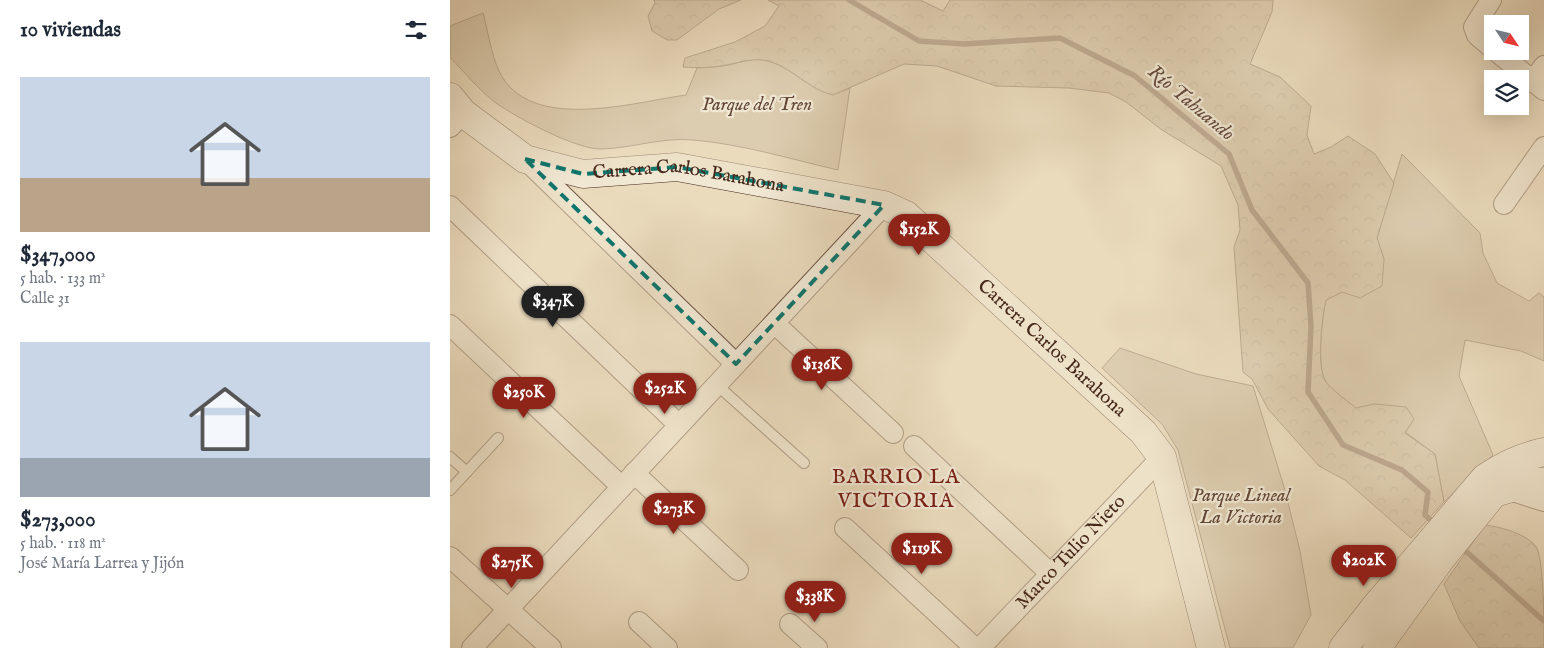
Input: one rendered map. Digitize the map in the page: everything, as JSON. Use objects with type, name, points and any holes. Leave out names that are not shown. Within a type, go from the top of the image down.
[{"type":"street","points":[[1484,41],[1477,35],[1474,27],[1491,0]]},
{"type":"street","points":[[1510,60],[1540,79]]},
{"type":"street","name":"Carrera Carlos Barahona","points":[[454,112],[526,159],[583,174],[678,167],[884,205],[906,215],[1143,432],[1162,457],[1212,648]]},
{"type":"street","points":[[1504,204],[1544,147]]},
{"type":"street","points":[[526,159],[736,364]]},
{"type":"street","points":[[472,648],[884,205]]},
{"type":"street","points":[[450,206],[679,425]]},
{"type":"street","points":[[775,324],[893,433]]},
{"type":"street","points":[[450,325],[628,480],[738,570]]},
{"type":"street","points":[[914,446],[1051,574]]},
{"type":"street","points":[[1343,648],[1431,556],[1494,486],[1508,463],[1525,456],[1544,452]]},
{"type":"street","name":"Marco Tulio Nieto","points":[[980,648],[1162,457]]},
{"type":"street","points":[[1494,486],[1541,491]]},
{"type":"street","points":[[846,528],[975,648]]},
{"type":"street","points":[[1377,648],[1431,556]]},
{"type":"street","points":[[450,558],[551,648]]},
{"type":"street","points":[[639,622],[667,648]]},
{"type":"street","points":[[790,624],[817,648]]},
{"type":"lane","points":[[717,385],[804,463]]},
{"type":"lane","points":[[450,490],[498,438]]},
{"type":"lane","points":[[450,457],[467,472]]},
{"type":"highlighted area","points":[[525,159],[583,174],[677,167],[884,205],[736,364]]},
{"type":"green space","points":[[654,0],[741,0],[719,9],[677,40],[667,40],[652,31],[648,16],[655,3]]},
{"type":"green space","points":[[768,0],[920,0],[943,11],[950,0],[1273,0],[1272,12],[1250,64],[1280,77],[1311,106],[1307,135],[1314,154],[1331,147],[1348,136],[1375,154],[1394,183],[1377,238],[1384,259],[1382,286],[1360,298],[1342,292],[1326,300],[1321,342],[1323,375],[1332,389],[1356,408],[1375,404],[1406,407],[1414,419],[1405,433],[1435,454],[1444,502],[1411,538],[1345,480],[1319,466],[1268,409],[1252,379],[1243,372],[1234,247],[1240,230],[1238,205],[1221,166],[1162,130],[1126,102],[1109,93],[1069,88],[996,86],[937,66],[904,64],[833,95],[816,88],[785,68],[768,61],[752,60],[699,68],[683,67],[685,58],[735,42],[765,26],[779,6]]},
{"type":"green space","name":"Parque del Tren","points":[[483,13],[496,64],[499,71],[514,90],[534,102],[558,108],[612,107],[686,95],[697,68],[723,66],[754,59],[765,60],[787,69],[817,89],[827,92],[838,92],[850,88],[838,170],[748,148],[711,142],[681,139],[602,149],[591,148],[563,139],[518,117],[496,103],[450,57],[450,26]]},
{"type":"green space","points":[[1402,154],[1480,233],[1483,253],[1497,283],[1529,301],[1539,293],[1544,297],[1544,361],[1521,351],[1465,340],[1459,376],[1493,455],[1444,502],[1435,454],[1405,432],[1375,404],[1356,408],[1326,382],[1321,366],[1322,330],[1326,300],[1342,292],[1384,259],[1377,238]]},
{"type":"green space","name":"Parque Lineal La Victoria","points":[[1120,348],[1196,374],[1253,386],[1284,487],[1300,551],[1311,615],[1293,648],[1230,648],[1178,450],[1162,424],[1102,368]]},
{"type":"green space","points":[[1485,525],[1499,527],[1521,535],[1537,548],[1542,581],[1544,648],[1479,648],[1460,621],[1444,584]]},
{"type":"waterway","name":"Río Tahuando","points":[[849,0],[919,41],[964,44],[1060,38],[1135,76],[1229,154],[1252,210],[1308,283],[1311,326],[1308,392],[1343,445],[1402,470],[1428,492],[1425,515],[1436,525]]},
{"type":"waterway","name":"Río Tahuando","points":[[1460,546],[1544,621]]},
{"type":"district","name":"BARRIO LA VICTORIA","points":[[896,489]]}]
